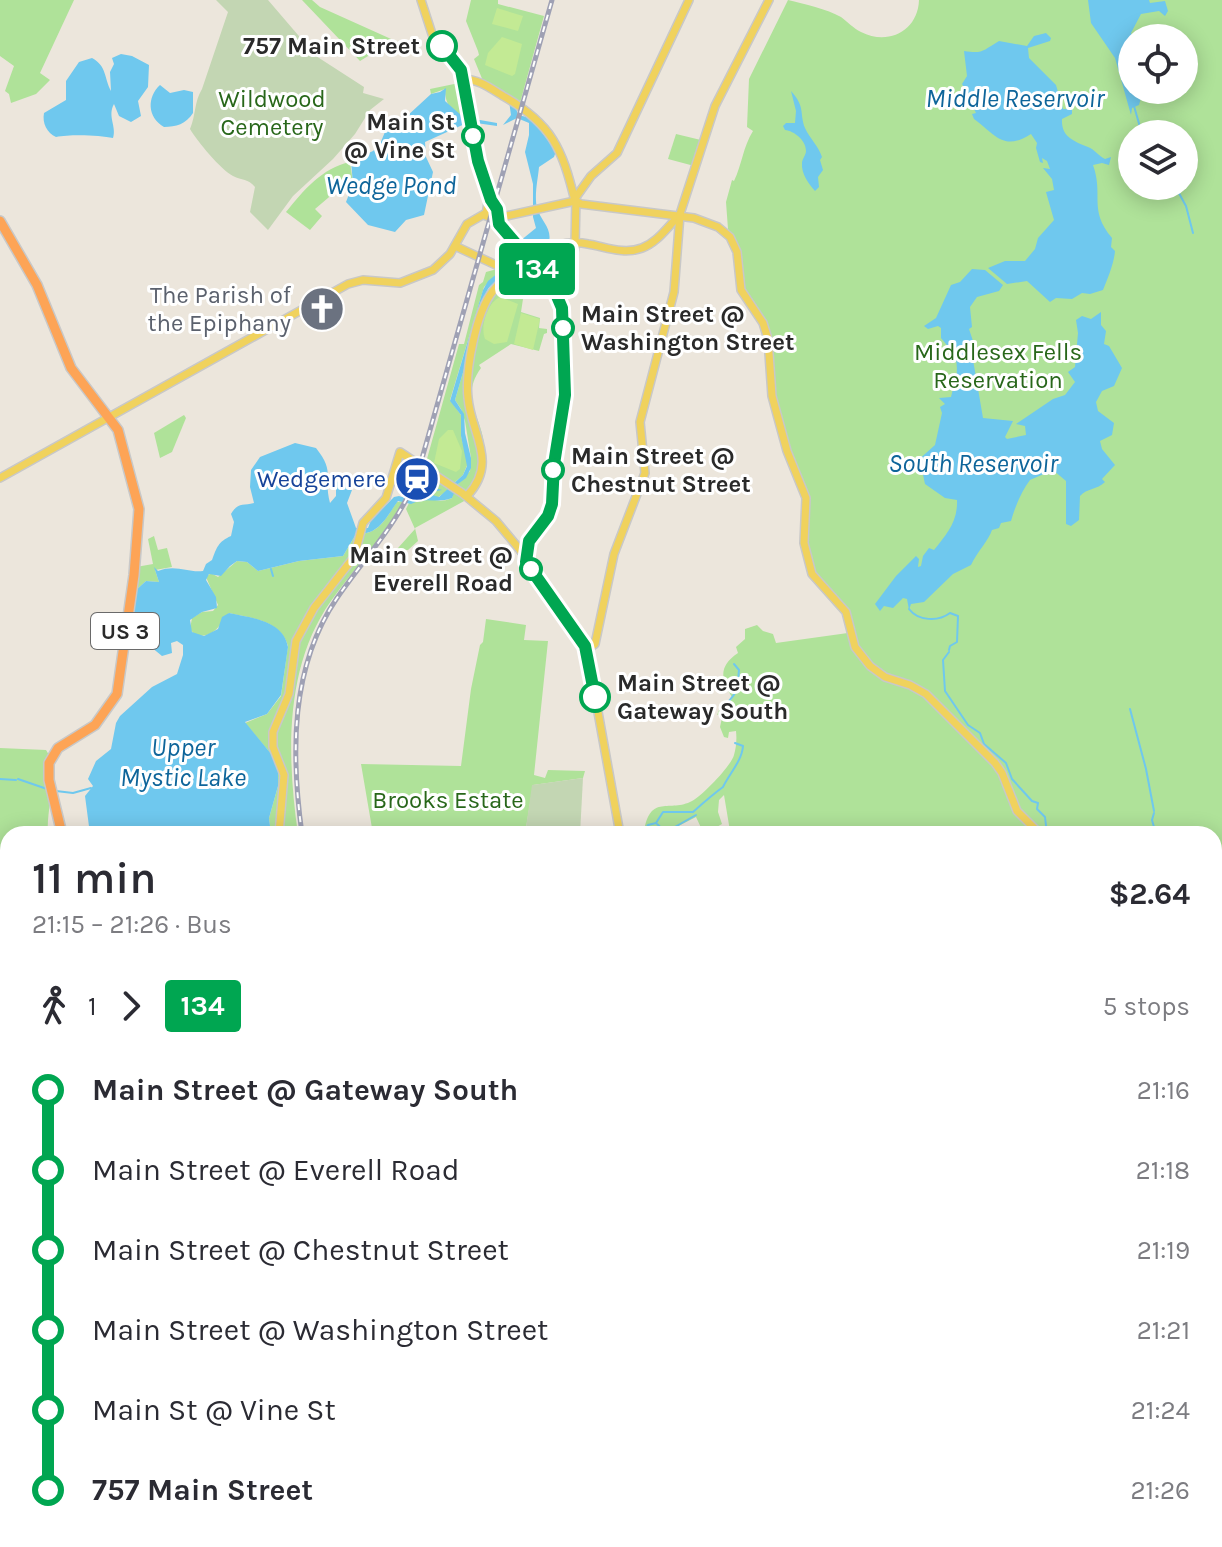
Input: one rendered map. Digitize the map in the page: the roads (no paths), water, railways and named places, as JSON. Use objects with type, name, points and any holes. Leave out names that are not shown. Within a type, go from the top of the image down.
[{"type":"highway","name":"US 3","points":[[0,221],[37,285],[71,368],[121,437],[139,511],[119,687],[114,700],[95,725],[61,745],[49,760],[48,776],[60,826]]},
{"type":"main road","points":[[421,0],[432,34],[459,65],[478,161],[495,215],[518,249],[551,285],[559,298],[562,313],[565,405],[554,464],[552,507],[546,520],[523,549]]},
{"type":"main road","points":[[575,201],[583,186],[617,153],[689,0]]},
{"type":"main road","points":[[586,650],[595,644],[614,554],[645,473],[640,423],[673,294],[679,216],[715,106],[769,0]]},
{"type":"main road","points":[[463,79],[476,81],[511,100],[534,115],[553,136],[575,201],[575,243],[569,288],[559,298]]},
{"type":"main road","points":[[569,177],[574,186],[583,186]]},
{"type":"main road","points":[[0,478],[348,284],[361,280],[409,281],[440,265],[467,224],[475,218],[575,201],[697,219],[718,227],[734,243],[740,288],[767,333],[772,396],[787,451],[806,498],[804,543],[816,580],[846,612],[858,652],[880,675],[915,687],[933,700],[995,763],[1017,811],[1032,826]]},
{"type":"main road","points":[[459,490],[474,488],[479,477],[482,458],[479,435],[468,401],[471,358],[488,298],[506,269],[527,258],[575,243],[623,251],[637,250],[652,243],[679,216]]},
{"type":"main road","points":[[455,246],[506,269]]},
{"type":"main road","points":[[279,826],[284,775],[272,736],[289,694],[296,644],[316,606],[352,561],[364,521],[386,498],[399,459],[410,460],[459,490],[496,521],[523,549],[526,562],[586,650],[619,826]]},
{"type":"water","points":[[1088,0],[1165,1],[1168,11],[1165,16],[1159,11],[1141,14],[1136,24],[1118,24],[1118,69],[1115,58],[1091,23]]},
{"type":"water","name":"Middle Reservoir","points":[[1046,33],[1050,41],[1028,48],[1029,58],[1056,85],[1063,109],[1072,109],[1072,114],[1062,119],[1064,130],[1069,138],[1105,159],[1111,157],[1109,165],[1093,165],[1100,219],[1112,238],[1111,247],[1115,251],[1103,290],[1082,293],[1072,299],[1056,298],[1050,302],[1027,281],[1007,284],[988,268],[1005,261],[1025,261],[1035,249],[1038,238],[1054,220],[1046,192],[1054,190],[1052,179],[1043,168],[1050,169],[1047,161],[1042,158],[1043,163],[1040,162],[1037,143],[1031,134],[1006,141],[974,119],[972,114],[976,113],[974,109],[978,103],[962,84],[967,76],[964,51],[982,51],[999,41],[1027,46],[1034,36]]},
{"type":"water","points":[[121,54],[149,65],[148,87],[138,101],[141,116],[131,122],[119,116],[114,104],[111,113],[113,138],[85,135],[56,137],[50,133],[44,113],[66,100],[66,81],[79,62],[92,58],[97,61],[111,91],[112,58]]},
{"type":"water","points":[[160,85],[170,93],[193,92],[193,113],[184,122],[164,127],[154,118],[151,101]]},
{"type":"water","name":"Wedge Pond","points":[[446,88],[445,101],[463,117],[497,123],[497,126],[469,122],[425,142],[426,157],[433,172],[424,215],[406,220],[395,232],[368,225],[346,202],[353,184],[351,161],[373,151],[380,144],[387,127],[406,117],[431,94]]},
{"type":"water","points":[[791,91],[800,106],[805,128],[822,157],[823,170],[815,191],[803,171],[804,143],[783,126],[795,123],[796,111]]},
{"type":"water","name":"Upper Mystic Lake","points":[[508,94],[513,97],[518,115],[531,118],[556,151],[554,157],[539,167],[536,192],[537,208],[549,239],[548,245],[531,250],[522,248],[486,293],[455,400],[464,414],[471,458],[471,468],[466,478],[458,484],[452,498],[411,504],[398,501],[376,529],[356,534],[343,556],[299,561],[258,571],[247,562],[237,561],[221,576],[209,574],[206,580],[216,597],[217,608],[202,612],[190,620],[192,632],[204,636],[218,629],[222,617],[229,613],[265,622],[285,638],[288,647],[281,695],[267,714],[245,722],[272,755],[278,768],[278,786],[269,818],[270,826],[89,826],[85,796],[93,786],[88,779],[96,761],[111,749],[116,723],[152,687],[177,674],[183,655],[183,645],[177,641],[171,643],[172,653],[162,656],[145,642],[143,629],[132,614],[135,591],[146,581],[159,582],[154,567],[158,571],[171,568],[203,571],[218,545],[231,536],[234,522],[231,514],[234,510],[241,505],[254,503],[250,487],[251,470],[260,457],[295,443],[316,448],[326,463],[330,503],[336,496],[339,480],[352,490],[347,503],[356,528],[368,528],[371,520],[394,497],[411,500],[421,492],[433,489],[442,490],[426,493],[439,497],[463,475],[467,466],[461,436],[461,415],[450,401],[483,290],[508,255],[536,228],[533,184],[525,152],[529,123],[517,118],[503,125],[511,115]]},
{"type":"water","points":[[1128,104],[1139,104],[1132,108],[1131,115]]},
{"type":"water","name":"South Reservoir","points":[[972,269],[985,270],[1003,285],[999,291],[977,297],[970,307],[971,348],[983,418],[1013,421],[1005,437],[1007,439],[1026,435],[1025,426],[1016,424],[1053,399],[1065,395],[1075,382],[1068,372],[1075,367],[1076,320],[1082,316],[1091,319],[1101,312],[1101,325],[1106,331],[1104,344],[1109,346],[1122,368],[1114,386],[1102,391],[1096,402],[1098,411],[1114,423],[1112,435],[1100,441],[1102,449],[1115,465],[1102,479],[1105,482],[1080,496],[1079,520],[1071,526],[1066,524],[1066,481],[1053,470],[1030,480],[1011,521],[1001,523],[999,528],[992,530],[971,565],[953,574],[924,602],[911,604],[909,610],[907,599],[903,598],[893,608],[884,606],[880,611],[875,604],[896,576],[916,556],[919,559],[918,567],[921,566],[923,556],[929,548],[934,550],[956,515],[957,500],[945,498],[925,484],[922,470],[916,462],[935,445],[942,413],[940,407],[945,404],[939,398],[951,397],[953,389],[948,382],[956,385],[957,376],[956,358],[941,338],[941,328],[928,329],[924,326],[936,318],[951,285],[960,282]]},
{"type":"waterway","points":[[1134,106],[1138,120]]},
{"type":"waterway","points":[[1183,200],[1193,233]]},
{"type":"waterway","points":[[271,569],[273,576]]},
{"type":"waterway","points":[[909,609],[928,619],[950,613],[958,616],[957,642],[949,650]]},
{"type":"waterway","points":[[949,652],[943,660],[945,691],[968,725],[980,733],[984,744],[1006,763],[1012,779],[1032,801],[1038,803],[1037,809],[1045,817],[1046,826]]},
{"type":"waterway","points":[[723,715],[738,686],[739,670],[734,664]]},
{"type":"waterway","points":[[1130,709],[1154,811]]},
{"type":"waterway","points":[[647,826],[656,823],[663,812],[693,812],[723,787],[742,752],[743,746],[735,743]]},
{"type":"waterway","points":[[0,779],[16,780]]},
{"type":"waterway","points":[[18,779],[47,789]]},
{"type":"waterway","points":[[56,791],[73,793],[91,788]]},
{"type":"waterway","points":[[1154,813],[1154,826]]},
{"type":"waterway","points":[[677,826],[696,815]]},
{"type":"railway","points":[[301,826],[296,742],[302,682],[310,653],[337,598],[401,509],[417,476],[552,0]]},
{"type":"place","name":"757 Main Street","points":[[442,46]]},
{"type":"place","name":"Main St @ Vine St","points":[[473,136]]},
{"type":"place","name":"The Parish of the Epiphany","points":[[322,309]]},
{"type":"place","name":"Main Street @ Washington Street","points":[[563,328]]},
{"type":"place","name":"Main Street @ Chestnut Street","points":[[553,470]]},
{"type":"place","name":"Wedgemere","points":[[417,479]]},
{"type":"place","name":"Main Street @ Everell Road","points":[[531,569]]},
{"type":"place","name":"Main Street @ Gateway South","points":[[595,697]]},
{"type":"park label","name":"Wildwood Cemetery","points":[[272,113]]},
{"type":"park label","name":"Middlesex Fells Reservation","points":[[998,366]]},
{"type":"park label","name":"Brooks Estate","points":[[448,800]]}]
